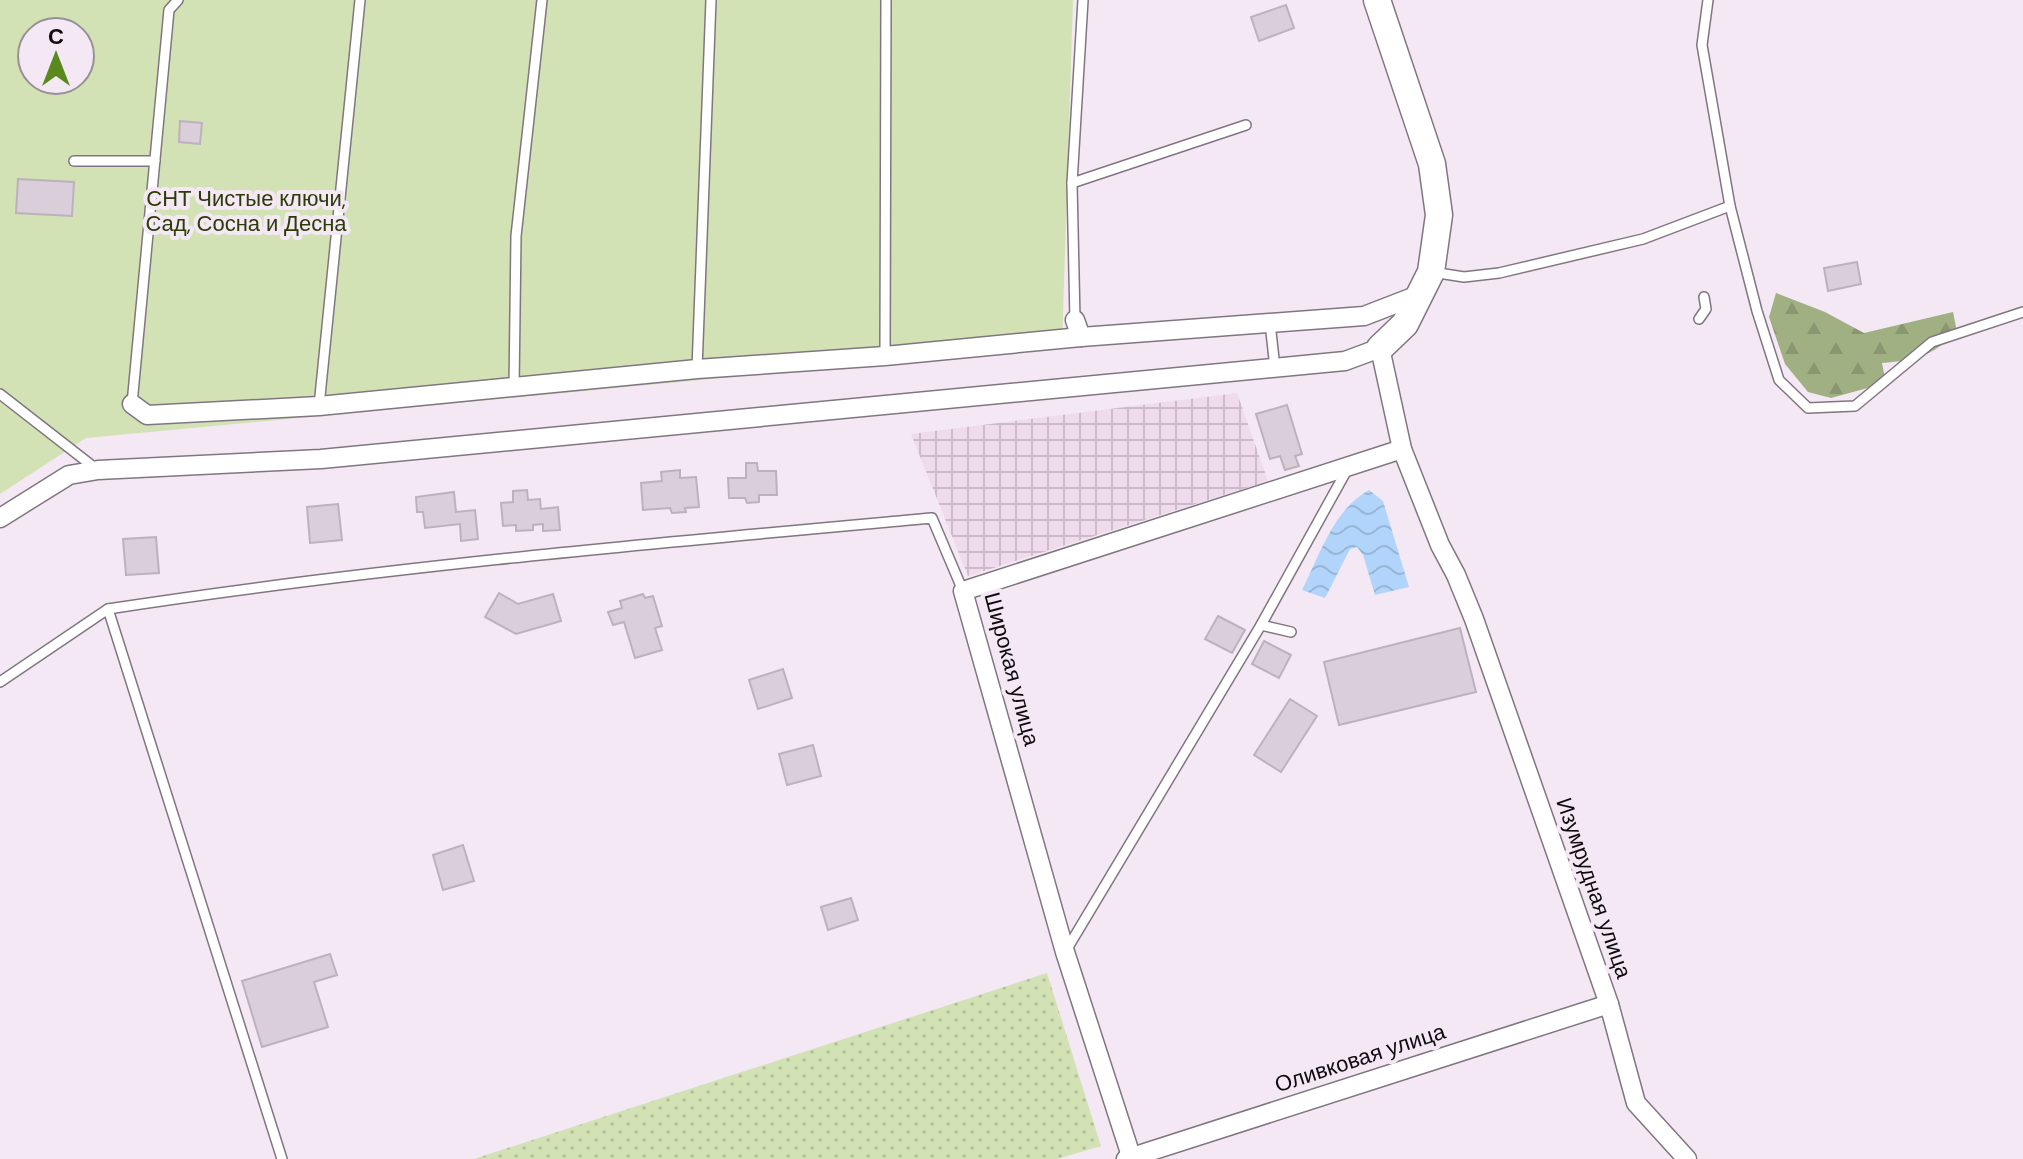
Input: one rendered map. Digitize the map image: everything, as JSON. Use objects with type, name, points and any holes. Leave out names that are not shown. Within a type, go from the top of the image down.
[{"type":"street","points":[[0,518],[69,475],[98,470],[321,459],[1345,361],[1380,348],[1405,324],[1426,283],[1439,215],[1432,164],[1377,0]]},
{"type":"street","points":[[132,404],[147,415],[319,406],[697,369],[885,356],[1078,328],[1270,323],[1364,316],[1426,283]]},
{"type":"street","points":[[1380,348],[1402,449]]},
{"type":"street","name":"Широкая улица","points":[[1130,1158],[1065,952],[963,591],[1402,449]]},
{"type":"street","name":"Изумрудная улица","points":[[1402,449],[1440,545],[1474,619],[1609,1004],[1636,1103],[1687,1159]]},
{"type":"street","name":"Оливковая улица","points":[[1130,1158],[1609,1004]]},
{"type":"lane","points":[[132,404],[169,10],[178,0]]},
{"type":"lane","points":[[319,406],[360,0]]},
{"type":"lane","points":[[514,388],[516,236],[542,0]]},
{"type":"lane","points":[[697,369],[711,0]]},
{"type":"lane","points":[[885,356],[886,0]]},
{"type":"lane","points":[[1078,328],[1072,183],[1083,0]]},
{"type":"lane","points":[[1708,0],[1702,45],[1730,206],[1757,311],[1779,380],[1808,408],[1855,406],[1932,342],[2023,312]]},
{"type":"lane","points":[[1072,183],[1246,125]]},
{"type":"lane","points":[[74,161],[155,161]]},
{"type":"lane","points":[[1426,283],[1499,273],[1643,239],[1730,206]]},
{"type":"lane","points":[[1699,319],[1706,309],[1704,297]]},
{"type":"lane","points":[[1270,323],[1275,368]]},
{"type":"lane","points":[[0,394],[98,470]]},
{"type":"lane","points":[[1065,952],[1261,625],[1350,466]]},
{"type":"lane","points":[[0,682],[108,609],[224,591],[674,541],[932,518],[963,591]]},
{"type":"lane","points":[[108,609],[282,1159]]},
{"type":"lane","points":[[1261,625],[1291,632]]},
{"type":"shaded area","points":[[1237,393],[1268,481],[968,576],[911,434]]},
{"type":"green space","name":"СНТ Чистые ключи, Сад, Сосна и Десна","points":[[0,0],[1073,0],[1062,346],[86,438],[0,494]]},
{"type":"green space","points":[[1776,293],[1825,312],[1864,333],[1953,312],[1957,332],[1922,356],[1882,363],[1886,383],[1831,398],[1808,392],[1785,364],[1769,317]]},
{"type":"green space","points":[[1047,973],[1101,1146],[1057,1159],[474,1159]]},
{"type":"water","points":[[1369,490],[1383,501],[1409,587],[1375,595],[1363,555],[1357,547],[1350,549],[1325,598],[1302,590],[1337,521]]},
{"type":"building","points":[[1286,5],[1294,28],[1259,41],[1251,17]]},
{"type":"building","points":[[180,121],[202,123],[200,144],[179,142]]},
{"type":"building","points":[[18,179],[74,182],[72,216],[16,213]]},
{"type":"building","points":[[1857,262],[1861,284],[1828,291],[1824,268]]},
{"type":"building","points":[[1287,405],[1302,454],[1295,456],[1299,466],[1285,470],[1280,456],[1270,459],[1256,414]]},
{"type":"building","points":[[746,463],[757,463],[758,471],[776,471],[777,495],[759,495],[759,502],[747,503],[745,498],[729,498],[728,478],[746,478]]},
{"type":"building","points":[[680,470],[680,478],[696,477],[699,507],[672,513],[670,508],[643,510],[641,483],[662,481],[661,472]]},
{"type":"building","points":[[527,490],[528,500],[540,499],[541,509],[558,507],[560,530],[543,531],[543,524],[533,525],[533,530],[516,531],[516,525],[503,526],[501,503],[513,502],[513,491]]},
{"type":"building","points":[[454,492],[456,512],[475,510],[478,539],[461,541],[460,524],[425,528],[423,512],[417,512],[416,497]]},
{"type":"building","points":[[338,504],[342,540],[310,543],[307,507]]},
{"type":"building","points":[[156,537],[159,573],[126,575],[123,539]]},
{"type":"building","points":[[499,593],[518,604],[553,594],[561,621],[516,634],[485,617]]},
{"type":"building","points":[[643,594],[645,598],[653,596],[662,626],[655,628],[662,650],[635,658],[624,622],[613,625],[608,612],[622,608],[620,601]]},
{"type":"building","points":[[1218,616],[1245,630],[1232,653],[1205,639]]},
{"type":"building","points":[[1460,628],[1476,692],[1339,725],[1324,662]]},
{"type":"building","points":[[1264,641],[1291,655],[1279,678],[1252,664]]},
{"type":"building","points":[[783,669],[792,698],[758,709],[749,680]]},
{"type":"building","points":[[1290,699],[1317,716],[1281,772],[1254,755]]},
{"type":"building","points":[[813,745],[821,776],[787,785],[779,754]]},
{"type":"building","points":[[463,845],[474,881],[443,890],[433,855]]},
{"type":"building","points":[[851,898],[858,920],[828,930],[821,907]]},
{"type":"building","points":[[330,954],[337,975],[314,982],[328,1027],[262,1047],[242,981]]}]
